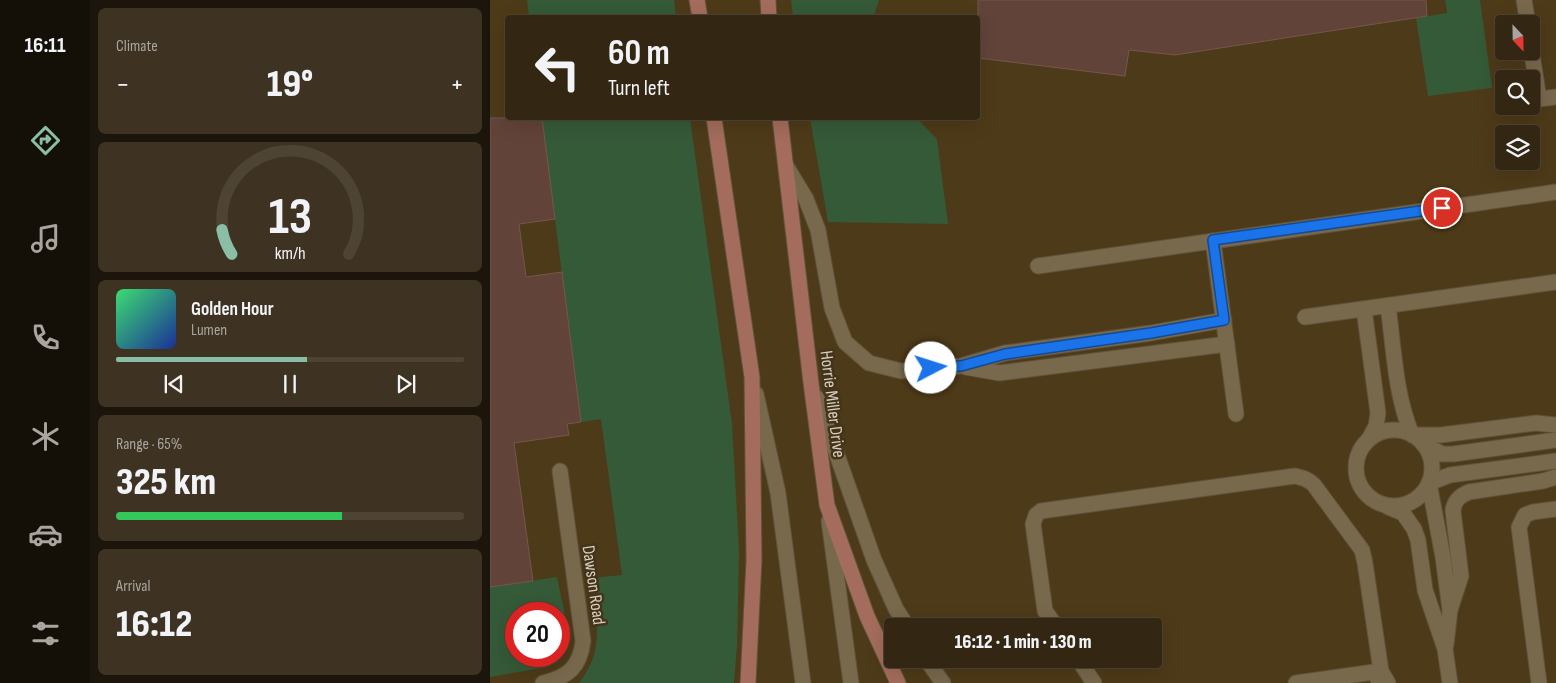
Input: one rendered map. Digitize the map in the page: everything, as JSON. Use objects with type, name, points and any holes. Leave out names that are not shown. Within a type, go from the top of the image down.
[{"type":"main road","points":[[697,0],[700,15]]},
{"type":"main road","points":[[768,0],[770,15]]},
{"type":"main road","points":[[714,120],[752,378],[754,560],[748,683]]},
{"type":"main road","name":"Horrie Miller Drive","points":[[780,120],[827,505],[867,616],[898,683]]},
{"type":"street","points":[[1524,0],[1526,15]]},
{"type":"street","points":[[1533,60],[1539,99],[1556,97]]},
{"type":"street","points":[[786,166],[806,199],[818,230],[832,308],[845,342],[869,363],[901,371],[961,366],[1005,354],[1151,333],[1224,320]]},
{"type":"street","points":[[1038,266],[1556,192]]},
{"type":"street","points":[[1213,240],[1236,414]]},
{"type":"street","points":[[1305,317],[1556,282]]},
{"type":"street","points":[[1384,505],[1400,505],[1415,500],[1423,493],[1432,473],[1432,462],[1428,451],[1416,438],[1403,412],[1388,306]]},
{"type":"street","points":[[1364,309],[1378,413],[1376,426],[1369,439],[1361,448],[1357,459],[1356,471],[1358,482],[1364,492],[1373,500],[1403,513],[1414,529],[1418,540],[1425,590],[1445,649],[1450,683]]},
{"type":"street","points":[[961,366],[999,373],[1228,344]]},
{"type":"street","points":[[752,378],[778,493],[802,683]]},
{"type":"street","points":[[811,383],[874,560],[902,618]]},
{"type":"street","points":[[1416,438],[1536,423],[1556,426]]},
{"type":"street","points":[[1369,439],[1390,430],[1401,431],[1416,438],[1433,451],[1442,454],[1556,440]]},
{"type":"street","points":[[1429,483],[1450,475],[1556,461]]},
{"type":"street","name":"Dawson Road","points":[[543,683],[562,677],[572,669],[578,660],[582,641],[560,471]]},
{"type":"street","points":[[1050,618],[1045,611],[1033,524],[1034,519],[1041,511],[1295,476],[1310,480],[1362,550],[1382,679],[1296,683]]},
{"type":"street","points":[[1445,649],[1450,610],[1461,576],[1453,511],[1456,500],[1462,494],[1469,492],[1543,481],[1556,477]]},
{"type":"street","points":[[1429,483],[1443,557],[1450,610]]},
{"type":"street","points":[[827,505],[851,683]]},
{"type":"street","points":[[1539,683],[1519,527],[1525,515],[1556,509]]},
{"type":"street","points":[[932,668],[942,683]]},
{"type":"street","points":[[1084,668],[1094,683]]},
{"type":"shaded area","points":[[490,0],[1556,0],[1556,683],[490,683]]},
{"type":"green space","points":[[527,0],[674,0],[676,15],[529,15]]},
{"type":"green space","points":[[791,0],[879,0],[874,15],[793,15]]},
{"type":"green space","points":[[1445,0],[1480,0],[1492,88],[1428,96],[1416,18],[1447,13]]},
{"type":"green space","points":[[542,120],[690,120],[732,424],[739,550],[737,646],[734,683],[579,683],[593,658],[596,645],[597,620],[591,578],[622,575],[601,419],[581,422]]},
{"type":"green space","points":[[810,120],[918,120],[937,139],[948,224],[828,222]]},
{"type":"green space","points":[[557,577],[562,602],[505,602],[505,667],[547,667],[490,677],[490,587]]},
{"type":"building","points":[[978,0],[1426,0],[1427,16],[1175,55],[1129,50],[1125,76],[980,58],[980,15],[978,15]]},
{"type":"building","points":[[490,118],[542,120],[555,219],[519,224],[526,277],[562,272],[581,422],[567,424],[569,435],[514,443],[533,581],[490,587]]},
{"type":"route","points":[[931,368],[961,366],[1005,354],[1151,333],[1224,320],[1213,240],[1442,208]]}]
